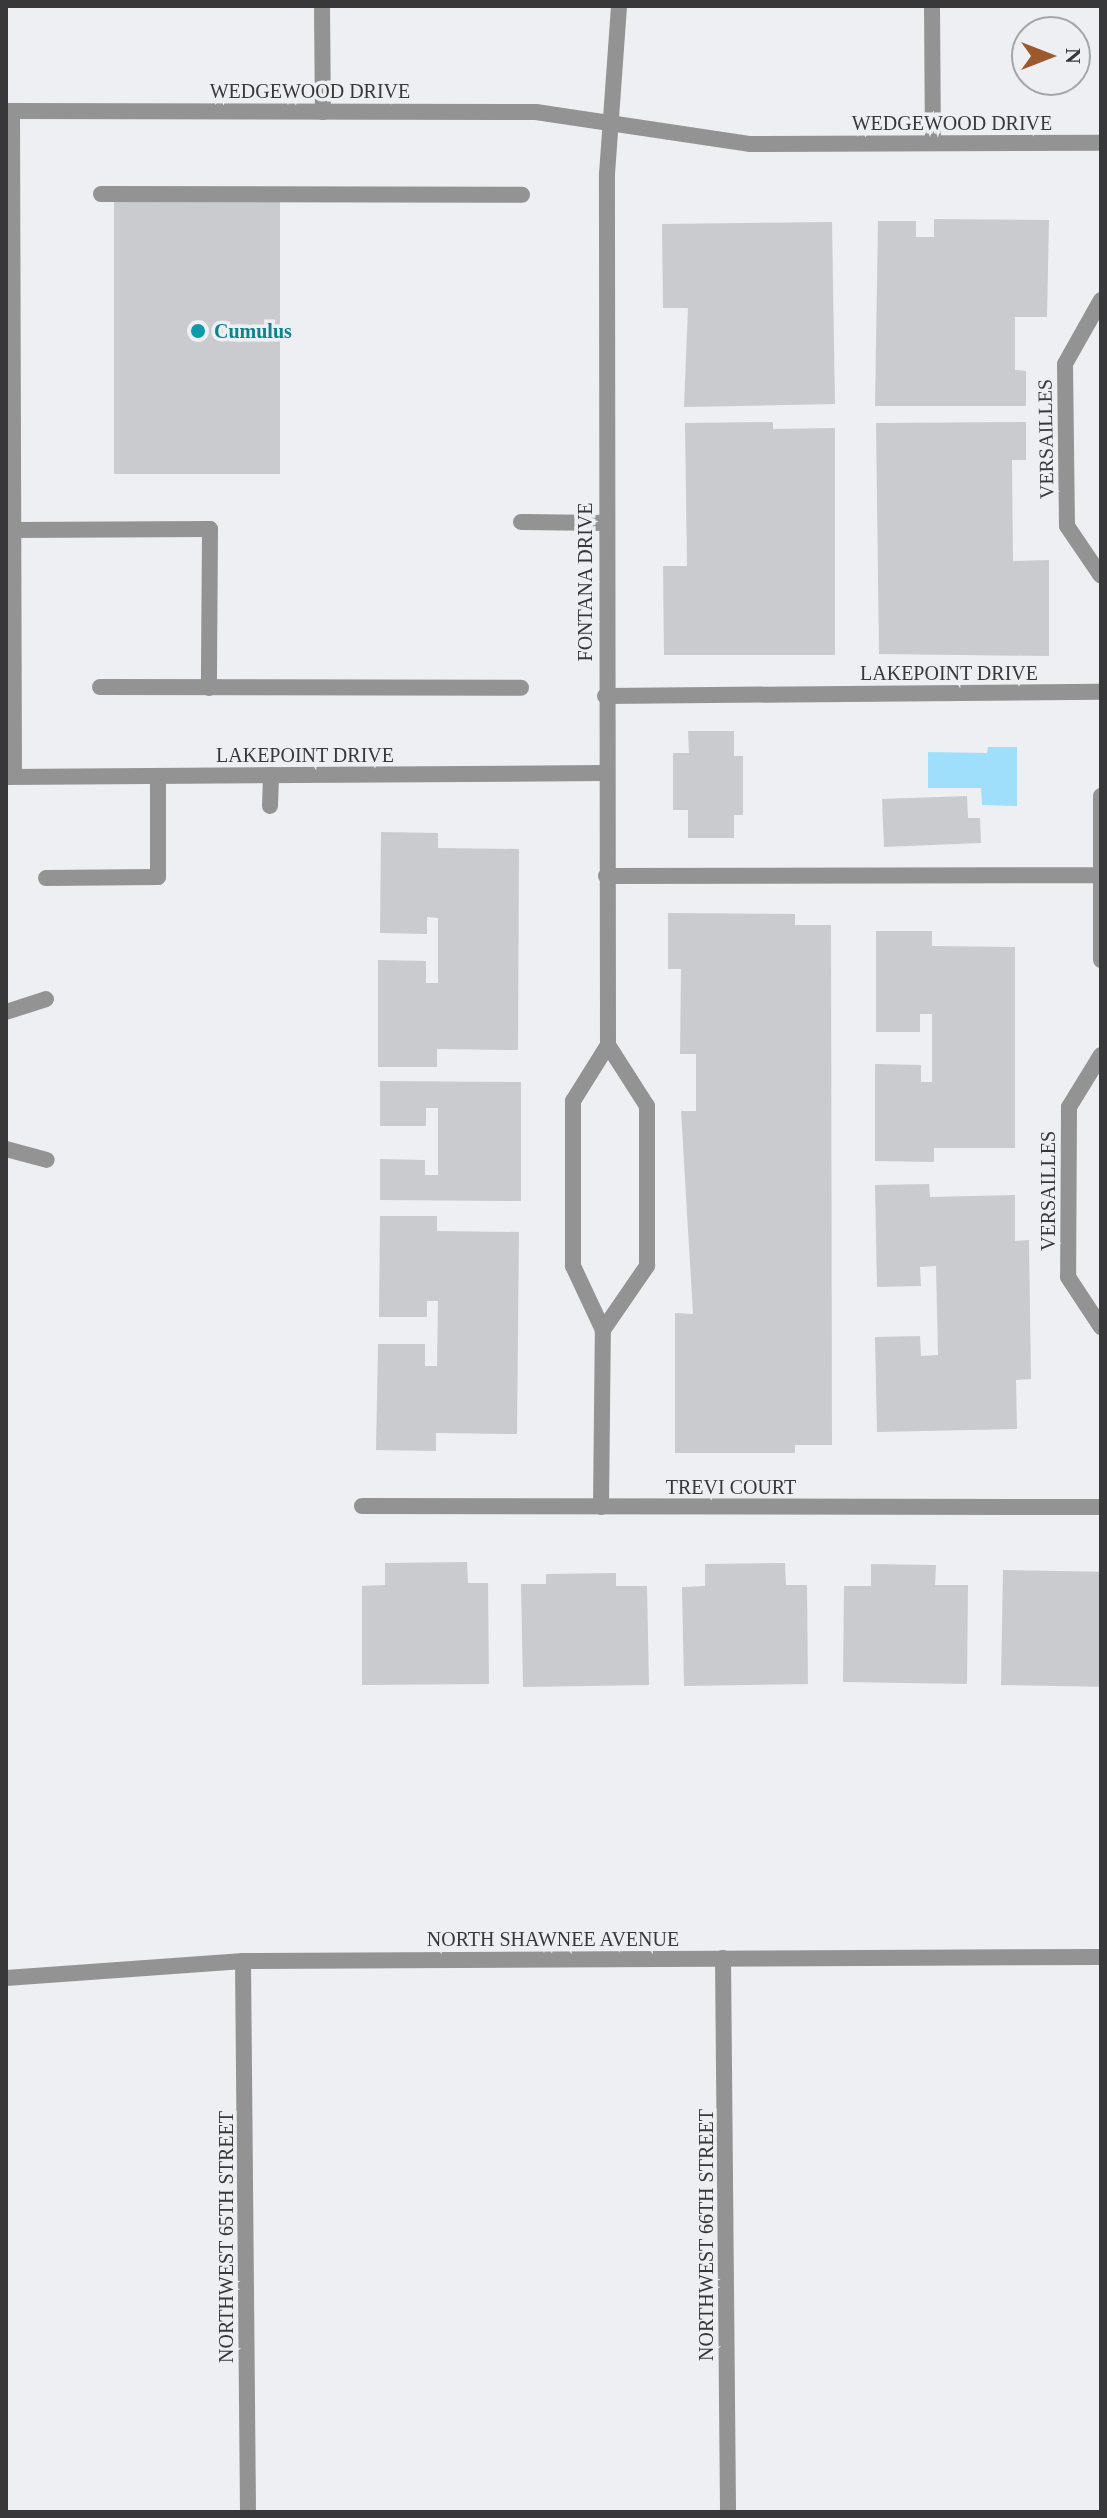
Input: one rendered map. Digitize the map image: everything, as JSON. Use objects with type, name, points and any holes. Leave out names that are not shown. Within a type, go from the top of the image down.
[{"type":"street","points":[[322,6],[323,112]]},
{"type":"street","points":[[613,119],[619,6]]},
{"type":"street","points":[[932,6],[933,143]]},
{"type":"street","points":[[9,111],[9,478],[13,530],[9,562],[10,776]]},
{"type":"street","name":"WEDGEWOOD DRIVE","points":[[9,111],[323,112],[613,119],[751,144],[1101,143]]},
{"type":"street","name":"FONTANA DRIVE","points":[[608,1045],[604,523],[613,119]]},
{"type":"street","points":[[101,194],[522,195]]},
{"type":"street","name":"VERSAILLES","points":[[1101,300],[1065,364],[1067,526],[1101,576]]},
{"type":"street","points":[[521,522],[604,523]]},
{"type":"street","points":[[13,530],[210,529],[209,688]]},
{"type":"street","points":[[100,687],[521,688]]},
{"type":"street","name":"LAKEPOINT DRIVE","points":[[605,696],[1101,692]]},
{"type":"street","name":"LAKEPOINT DRIVE","points":[[10,776],[604,773]]},
{"type":"street","points":[[270,806],[271,775]]},
{"type":"street","points":[[46,878],[158,877],[158,776]]},
{"type":"street","points":[[1101,796],[1101,960]]},
{"type":"street","points":[[606,876],[1100,875]]},
{"type":"street","points":[[6,1012],[46,999]]},
{"type":"street","points":[[601,1507],[603,1330],[573,1266],[573,1101],[608,1045],[647,1106],[647,1266],[603,1330]]},
{"type":"street","name":"VERSAILLES","points":[[1101,1055],[1069,1107],[1068,1277],[1101,1327]]},
{"type":"street","points":[[6,1149],[47,1160]]},
{"type":"street","name":"TREVI COURT","points":[[362,1506],[1101,1507]]},
{"type":"street","name":"NORTH SHAWNEE AVENUE","points":[[6,1978],[243,1961],[1101,1957]]},
{"type":"street","name":"NORTHWEST 66TH STREET","points":[[723,1958],[728,2512]]},
{"type":"street","name":"NORTHWEST 65TH STREET","points":[[243,1961],[248,2512]]},
{"type":"water","points":[[988,747],[1017,747],[1017,806],[982,805],[981,788],[928,788],[928,752],[987,753]]},
{"type":"building","name":"Cumulus","points":[[114,189],[280,189],[280,474],[114,474]]},
{"type":"building","points":[[934,219],[1049,220],[1047,317],[1015,317],[1015,370],[1026,371],[1026,406],[875,406],[878,221],[916,221],[916,237],[934,237]]},
{"type":"building","points":[[832,222],[835,404],[684,407],[688,308],[663,308],[662,224]]},
{"type":"building","points":[[773,422],[773,429],[835,428],[835,655],[664,655],[663,566],[687,566],[685,423]]},
{"type":"building","points":[[1026,422],[1026,460],[1012,460],[1013,561],[1049,560],[1049,656],[879,654],[876,423]]},
{"type":"building","points":[[688,731],[734,731],[734,756],[743,756],[743,815],[734,815],[734,838],[688,838],[688,810],[673,810],[673,753],[689,753]]},
{"type":"building","points":[[967,796],[968,818],[980,818],[981,843],[884,847],[882,799]]},
{"type":"building","points":[[381,832],[438,833],[438,848],[519,849],[518,1050],[437,1049],[437,1067],[378,1067],[378,960],[426,961],[426,983],[438,983],[438,918],[427,917],[427,934],[380,933]]},
{"type":"building","points":[[668,913],[795,914],[795,925],[831,925],[832,1445],[795,1445],[795,1453],[675,1453],[675,1313],[693,1314],[681,1111],[696,1111],[696,1054],[680,1054],[681,969],[668,969]]},
{"type":"building","points":[[876,931],[932,931],[932,946],[1015,947],[1015,1148],[934,1148],[934,1162],[875,1161],[875,1064],[921,1065],[921,1082],[932,1082],[932,1014],[920,1014],[920,1032],[876,1032]]},
{"type":"building","points":[[380,1081],[521,1082],[521,1201],[380,1200],[380,1159],[425,1160],[425,1175],[438,1175],[438,1108],[426,1108],[426,1126],[380,1126]]},
{"type":"building","points":[[929,1184],[930,1197],[1015,1195],[1015,1241],[1029,1240],[1031,1379],[1016,1380],[1017,1429],[877,1432],[875,1337],[920,1336],[921,1356],[938,1355],[936,1266],[920,1267],[921,1286],[877,1287],[875,1185]]},
{"type":"building","points":[[380,1216],[437,1216],[437,1231],[519,1232],[517,1434],[436,1433],[436,1451],[376,1450],[378,1344],[425,1344],[425,1366],[437,1366],[438,1301],[427,1301],[427,1317],[379,1317]]},
{"type":"building","points":[[467,1562],[468,1583],[488,1583],[489,1684],[362,1685],[362,1586],[385,1585],[385,1563]]},
{"type":"building","points":[[785,1563],[786,1585],[807,1585],[808,1684],[684,1686],[682,1587],[705,1586],[705,1564]]},
{"type":"building","points":[[871,1564],[936,1565],[935,1585],[968,1585],[967,1684],[843,1682],[844,1586],[871,1586]]},
{"type":"building","points":[[1003,1570],[1101,1572],[1099,1687],[1001,1685]]},
{"type":"building","points":[[616,1573],[616,1586],[647,1586],[649,1685],[523,1687],[521,1584],[546,1584],[546,1574]]},
{"type":"place","name":"Cumulus","points":[[198,331]]}]
